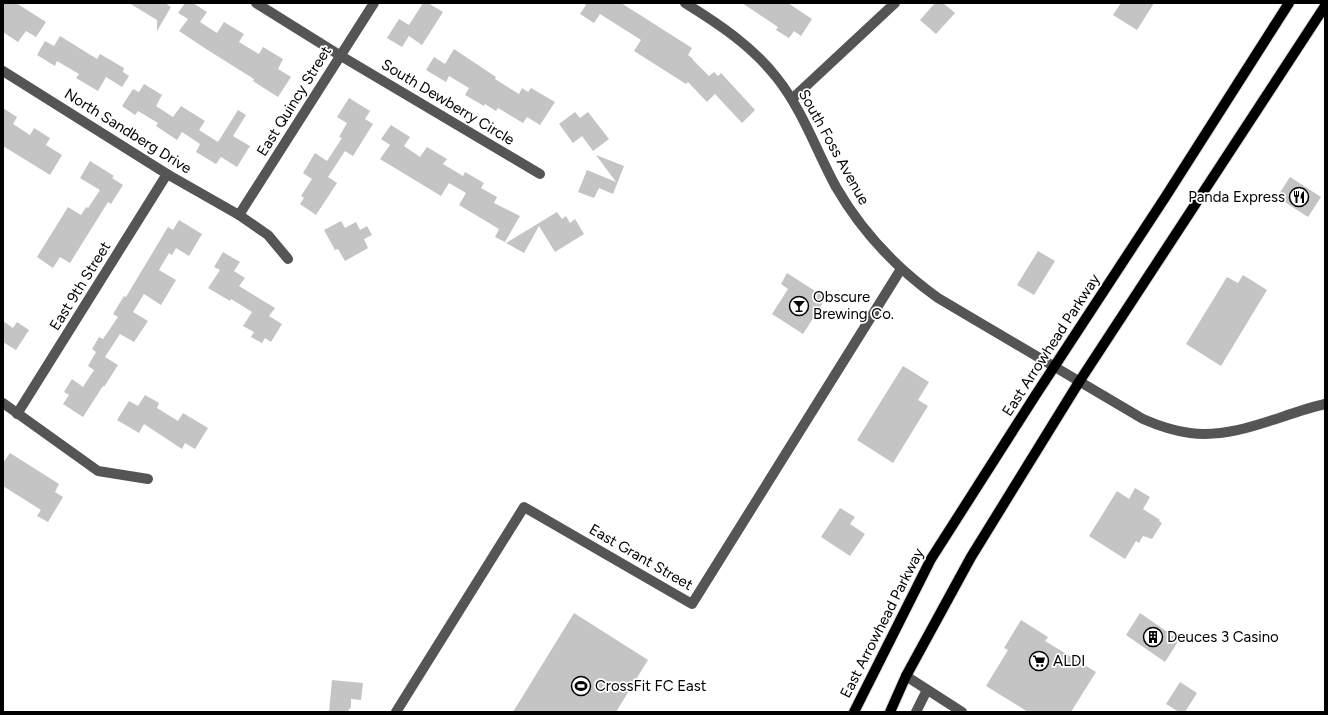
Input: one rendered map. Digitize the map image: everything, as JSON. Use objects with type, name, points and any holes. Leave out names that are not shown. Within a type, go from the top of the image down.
[{"type":"main road","name":"East Arrowhead Parkway","points":[[854,712],[931,559],[1289,3]]},
{"type":"main road","points":[[890,712],[906,676],[971,557],[1079,382],[1325,6]]},
{"type":"street","name":"South Dewberry Circle","points":[[256,3],[341,56],[540,174]]},
{"type":"street","name":"East Quincy Street","points":[[239,215],[374,3]]},
{"type":"street","name":"South Foss Avenue","points":[[686,3],[726,29],[745,44],[777,78],[792,99],[836,185],[858,222],[886,255],[938,298],[1143,419],[1160,426],[1191,434],[1241,430],[1295,412],[1325,404]]},
{"type":"street","points":[[792,99],[895,3]]},
{"type":"street","name":"North Sandberg Drive","points":[[3,71],[167,174],[239,215],[268,235],[288,258]]},
{"type":"street","name":"East 9th Street","points":[[17,414],[167,174]]},
{"type":"street","name":"East Grant Street","points":[[396,712],[524,507],[692,604],[902,269]]},
{"type":"street","points":[[3,403],[98,471],[148,479]]},
{"type":"street","points":[[906,676],[962,712]]},
{"type":"street","points":[[916,712],[927,690]]},
{"type":"building","points":[[3,3],[16,3],[46,22],[36,37],[26,31],[18,42],[3,32]]},
{"type":"building","points":[[129,3],[165,3],[171,7],[157,31],[157,20]]},
{"type":"building","points":[[185,3],[193,3],[207,12],[200,22],[217,33],[224,22],[244,34],[239,42],[259,54],[263,47],[283,59],[278,69],[291,77],[278,97],[253,81],[254,79],[179,31],[188,19],[178,13]]},
{"type":"building","points":[[423,3],[428,3],[443,12],[422,45],[409,36],[402,47],[387,38],[399,19],[409,25]]},
{"type":"building","points":[[584,3],[621,3],[692,48],[688,55],[709,76],[714,72],[718,76],[721,73],[755,110],[742,123],[715,94],[707,102],[688,82],[686,84],[634,51],[641,40],[600,14],[594,23],[580,14],[586,5]]},
{"type":"building","points":[[742,3],[788,3],[812,19],[801,36],[794,31],[789,38],[776,30],[778,27]]},
{"type":"building","points":[[935,3],[943,3],[955,13],[936,34],[920,20]]},
{"type":"building","points":[[1121,3],[1154,3],[1137,30],[1113,15]]},
{"type":"building","points":[[60,36],[97,59],[100,54],[124,68],[123,72],[129,76],[122,87],[106,77],[98,91],[76,78],[79,74],[57,61],[55,66],[37,55],[45,41],[54,46]]},
{"type":"building","points":[[454,49],[496,77],[495,79],[519,94],[522,88],[528,92],[531,88],[555,102],[540,125],[527,117],[523,123],[498,108],[496,111],[485,104],[484,106],[465,95],[469,88],[449,76],[446,82],[426,70],[434,57],[445,64]]},
{"type":"building","points":[[144,84],[162,95],[156,106],[173,117],[181,106],[205,121],[199,130],[218,142],[238,110],[246,115],[233,136],[250,146],[237,167],[221,157],[216,164],[196,152],[200,144],[182,132],[177,140],[156,126],[158,123],[138,111],[135,115],[122,106],[133,89],[139,92]]},
{"type":"building","points":[[349,98],[370,111],[365,119],[373,124],[353,156],[345,151],[328,177],[337,183],[316,215],[300,204],[304,198],[301,196],[312,179],[303,173],[315,153],[327,161],[342,138],[339,137],[347,123],[337,117]]},
{"type":"building","points":[[3,108],[17,117],[13,124],[30,135],[34,128],[50,138],[46,145],[62,155],[50,175],[3,146]]},
{"type":"building","points":[[575,112],[580,118],[588,112],[609,139],[593,151],[582,136],[573,143],[559,124]]},
{"type":"building","points":[[391,125],[410,137],[404,146],[420,157],[427,147],[447,159],[443,164],[463,176],[465,172],[484,183],[481,188],[497,197],[494,203],[520,216],[505,242],[495,237],[499,229],[459,205],[466,193],[449,183],[441,196],[380,159],[390,145],[381,139]]},
{"type":"building","points":[[596,155],[624,166],[613,194],[599,188],[594,198],[578,192],[587,170],[616,182]]},
{"type":"building","points":[[90,161],[114,176],[112,178],[123,185],[111,204],[108,202],[70,263],[60,257],[53,268],[37,257],[68,207],[81,215],[86,207],[88,208],[100,190],[80,178]]},
{"type":"building","name":"Panda Express","points":[[1290,177],[1321,197],[1308,217],[1277,197]]},
{"type":"building","points":[[557,212],[562,219],[566,216],[570,223],[575,219],[584,234],[555,252],[539,226],[524,253],[506,243]]},
{"type":"building","points":[[179,220],[202,234],[189,256],[176,248],[172,255],[169,253],[159,270],[176,280],[161,305],[144,294],[133,312],[148,321],[134,342],[120,334],[105,357],[118,365],[83,417],[63,404],[69,395],[64,392],[72,379],[83,387],[94,370],[88,366],[96,352],[92,349],[99,337],[103,339],[118,317],[113,314],[124,296],[126,297],[168,227],[173,230]]},
{"type":"building","points":[[341,221],[345,228],[356,222],[360,230],[367,226],[372,235],[364,239],[368,248],[345,261],[338,249],[335,250],[324,230]]},
{"type":"building","points":[[1038,251],[1055,261],[1034,295],[1017,285]]},
{"type":"building","points":[[223,252],[240,262],[234,271],[245,278],[239,286],[275,308],[269,316],[282,324],[271,342],[265,338],[262,343],[251,337],[254,332],[243,326],[252,312],[231,299],[230,301],[208,288],[220,270],[214,267]]},
{"type":"building","name":"Obscure Brewing Co.","points":[[787,273],[826,298],[803,334],[772,314],[788,289],[781,284]]},
{"type":"building","points":[[1243,275],[1267,290],[1221,366],[1186,344],[1227,277],[1238,283]]},
{"type":"building","points":[[3,321],[13,328],[17,322],[29,330],[16,350],[3,342]]},
{"type":"building","points":[[903,366],[929,382],[918,400],[928,406],[893,463],[857,440]]},
{"type":"building","points":[[145,395],[159,403],[157,408],[178,421],[183,413],[208,428],[195,449],[185,443],[182,449],[144,424],[139,433],[117,420],[129,401],[138,406]]},
{"type":"building","points":[[10,453],[59,484],[55,492],[63,497],[48,522],[37,516],[41,510],[3,486],[3,463]]},
{"type":"building","points":[[1135,488],[1150,497],[1143,509],[1160,520],[1159,521],[1162,523],[1152,539],[1143,536],[1139,543],[1136,541],[1125,559],[1089,536],[1117,491],[1129,499]]},
{"type":"building","points":[[840,508],[855,517],[850,524],[865,534],[850,556],[821,537]]},
{"type":"building","name":"CrossFit FC East","points":[[574,613],[648,660],[616,712],[513,712]]},
{"type":"building","name":"Deuces 3 Casino","points":[[1140,613],[1179,640],[1165,662],[1126,635]]},
{"type":"building","name":"ALDI","points":[[1021,620],[1048,637],[1045,641],[1096,672],[1071,712],[1028,712],[986,686],[1008,650],[1004,648]]},
{"type":"building","points":[[332,680],[363,683],[361,700],[351,699],[351,707],[347,712],[329,712]]},
{"type":"building","points":[[1180,682],[1197,693],[1185,712],[1179,712],[1166,704]]},
{"type":"place","name":"Panda Express","points":[[1299,197]]},
{"type":"place","name":"Obscure Brewing Co.","points":[[799,306]]},
{"type":"place","name":"Deuces 3 Casino","points":[[1153,637]]},
{"type":"place","name":"ALDI","points":[[1039,661]]},
{"type":"place","name":"CrossFit FC East","points":[[581,686]]}]
